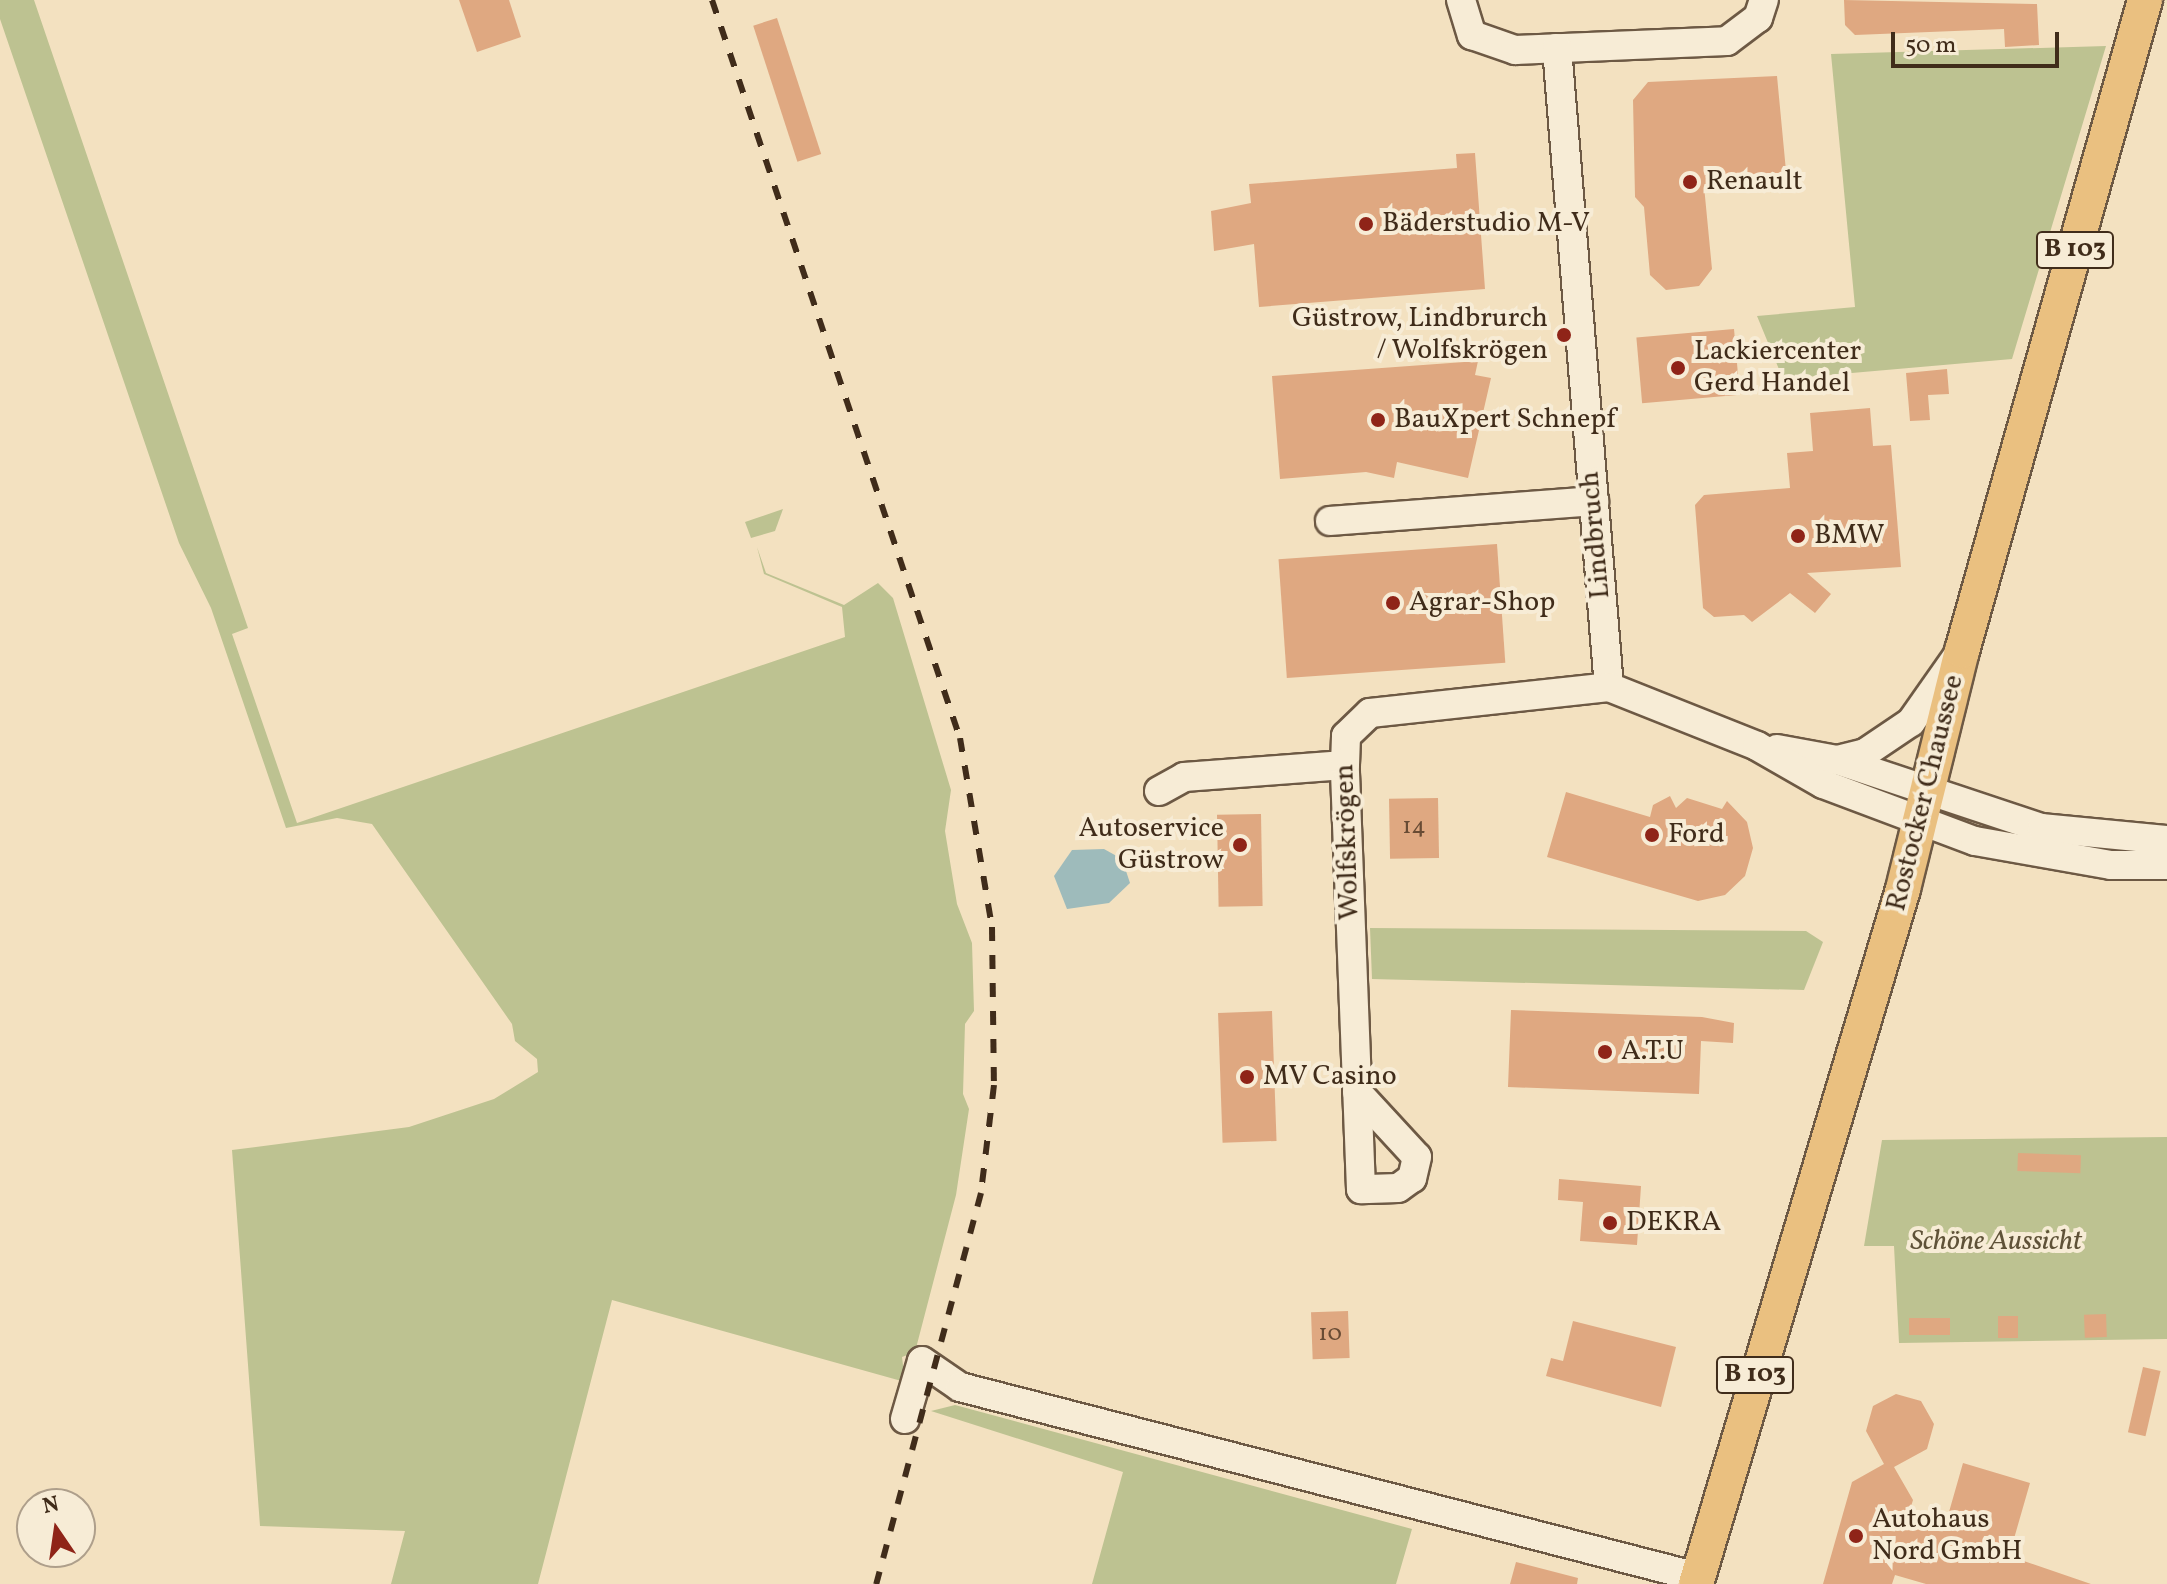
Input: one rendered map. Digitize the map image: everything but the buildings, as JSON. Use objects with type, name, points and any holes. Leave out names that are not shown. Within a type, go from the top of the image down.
[{"type":"main road","name":"Rostocker Chaussee","points":[[1697,1580],[1923,806],[1962,651],[2145,0]]},
{"type":"street","points":[[1461,0],[1472,35],[1493,47],[1557,48],[1727,41],[1758,18],[1764,0]]},
{"type":"street","name":"Lindbruch","points":[[1557,48],[1609,687]]},
{"type":"street","points":[[1330,521],[1594,501]]},
{"type":"street","name":"Wolfskrögen","points":[[1837,760],[1865,753],[1911,722],[1962,651]]},
{"type":"street","name":"Wolfskrögen","points":[[1357,1092],[1417,1157],[1412,1178],[1398,1188],[1361,1189],[1357,1092],[1345,765],[1346,736],[1370,713],[1609,687],[1757,746],[1823,784],[1923,806]]},
{"type":"street","name":"Wolfskrögen","points":[[1757,746],[1837,760],[1923,806]]},
{"type":"street","points":[[1159,791],[1184,777],[1345,765]]},
{"type":"street","points":[[1923,806],[2042,828],[2167,840]]},
{"type":"street","points":[[1923,806],[2060,858],[2167,865]]},
{"type":"street","points":[[905,1419],[922,1361],[960,1387],[1697,1580]]},
{"type":"green space","points":[[0,0],[34,0],[248,628],[232,634],[297,823],[845,637],[842,607],[764,574],[757,547],[766,573],[844,605],[878,583],[893,598],[951,790],[945,831],[957,904],[972,943],[974,1011],[965,1024],[963,1094],[969,1109],[956,1195],[915,1352],[902,1357],[905,1382],[612,1300],[538,1584],[391,1584],[405,1531],[260,1526],[232,1150],[409,1127],[494,1099],[538,1072],[537,1059],[515,1041],[512,1024],[372,824],[337,818],[286,828],[211,608],[179,543],[0,19]]},
{"type":"green space","points":[[2106,46],[2012,359],[1783,379],[1757,316],[1855,307],[1831,54]]},
{"type":"green space","points":[[783,509],[775,531],[751,538],[745,522]]},
{"type":"green space","points":[[1370,928],[1806,931],[1823,942],[1804,990],[1372,979]]},
{"type":"green space","name":"Schöne Aussicht","points":[[2167,1137],[2167,1339],[1899,1343],[1894,1246],[1864,1246],[1882,1140]]},
{"type":"green space","points":[[955,1405],[1412,1529],[1396,1584],[1092,1584],[1123,1472],[931,1411]]},
{"type":"water","points":[[1104,849],[1122,859],[1130,883],[1109,903],[1067,909],[1054,876],[1072,850]]},
{"type":"railway","points":[[712,0],[960,738],[992,927],[994,1085],[981,1193],[876,1584]]},
{"type":"place","name":"Renault","points":[[1690,182]]},
{"type":"place","name":"Bäderstudio M-V","points":[[1366,224]]},
{"type":"place","name":"Güstrow, Lindbrurch / Wolfskrögen","points":[[1564,335]]},
{"type":"place","name":"Lackiercenter Gerd Handel","points":[[1678,368]]},
{"type":"place","name":"BauXpert Schnepf","points":[[1378,420]]},
{"type":"place","name":"BMW","points":[[1798,536]]},
{"type":"place","name":"Agrar-Shop","points":[[1393,603]]},
{"type":"place","name":"Ford","points":[[1652,835]]},
{"type":"place","name":"Autoservice Güstrow","points":[[1240,845]]},
{"type":"place","name":"A.T.U","points":[[1605,1052]]},
{"type":"place","name":"MV Casino","points":[[1247,1077]]},
{"type":"place","name":"DEKRA","points":[[1610,1223]]},
{"type":"place","name":"Autohaus Nord GmbH","points":[[1856,1536]]}]
